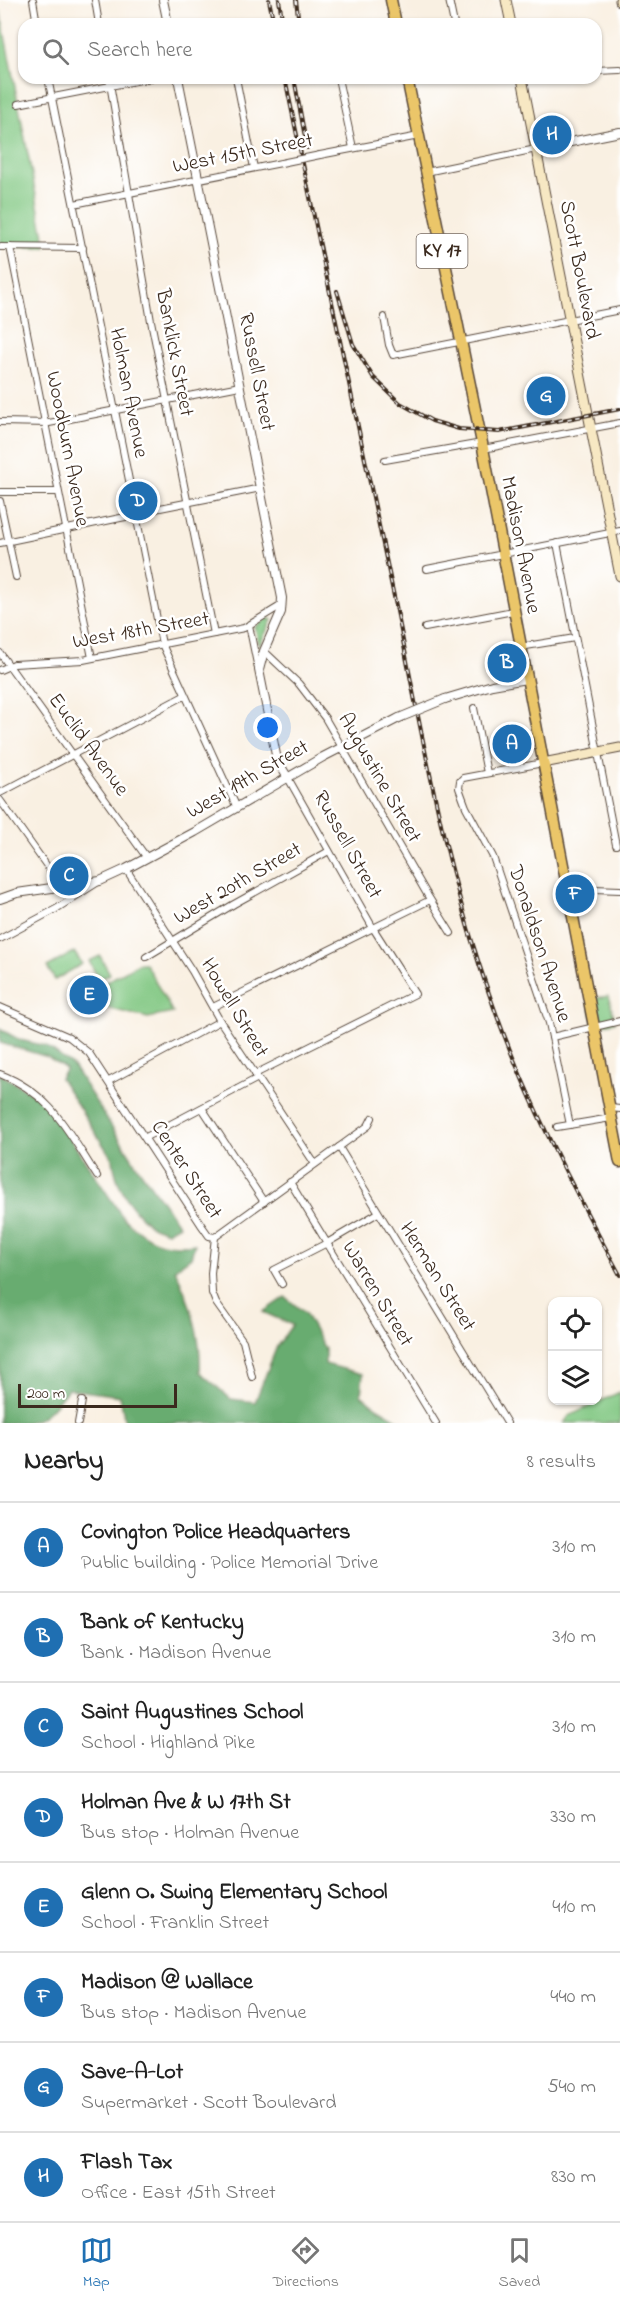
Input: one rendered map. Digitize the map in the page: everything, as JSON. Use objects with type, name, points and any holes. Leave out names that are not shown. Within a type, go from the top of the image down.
[{"type":"main road","points":[[391,0],[395,18]]},
{"type":"main road","points":[[506,0],[510,18]]},
{"type":"main road","name":"Madison Avenue","points":[[408,84],[482,446],[594,1026],[614,1112],[620,1162]]},
{"type":"main road","name":"Scott Boulevard","points":[[523,84],[592,429],[616,532],[620,576]]},
{"type":"main road","points":[[543,763],[620,748]]},
{"type":"street","points":[[33,0],[36,18]]},
{"type":"street","points":[[95,0],[98,18]]},
{"type":"street","points":[[163,0],[167,18]]},
{"type":"street","points":[[449,0],[453,18]]},
{"type":"street","points":[[602,71],[620,70]]},
{"type":"street","name":"Holman Avenue","points":[[49,84],[162,644],[237,808]]},
{"type":"street","points":[[18,104],[101,84]]},
{"type":"street","name":"Banklick Street","points":[[109,84],[167,400],[214,634]]},
{"type":"street","name":"Russell Street","points":[[179,84],[280,583],[282,605],[259,670]]},
{"type":"street","points":[[237,84],[254,168]]},
{"type":"street","points":[[339,84],[353,148]]},
{"type":"street","points":[[426,172],[620,132]]},
{"type":"street","name":"West 15th Street","points":[[74,204],[419,136]]},
{"type":"street","points":[[0,247],[83,248]]},
{"type":"street","name":"Woodburn Avenue","points":[[10,247],[92,658]]},
{"type":"street","points":[[384,317],[393,355],[620,310]]},
{"type":"street","points":[[0,422],[44,423],[240,386]]},
{"type":"street","points":[[385,460],[620,423]]},
{"type":"street","points":[[0,543],[261,488]]},
{"type":"street","points":[[0,492],[58,492]]},
{"type":"street","points":[[0,501],[16,577]]},
{"type":"street","points":[[427,569],[616,532]]},
{"type":"street","points":[[557,543],[616,845]]},
{"type":"street","name":"West 18th Street","points":[[0,670],[10,665],[92,658],[214,634],[249,625],[282,605]]},
{"type":"street","points":[[425,628],[513,611]]},
{"type":"street","name":"Russell Street","points":[[249,625],[277,760],[373,928],[415,994],[256,1076]]},
{"type":"street","points":[[520,646],[576,638]]},
{"type":"street","name":"Augustine Street","points":[[264,651],[299,684],[325,718],[451,933]]},
{"type":"street","name":"Euclid Avenue","points":[[0,653],[147,858]]},
{"type":"street","name":"West 19th Street","points":[[0,939],[71,900],[100,881],[147,858],[342,747],[399,718],[445,699],[492,685],[526,679]]},
{"type":"street","points":[[0,793],[184,696]]},
{"type":"street","points":[[474,708],[487,773],[543,763]]},
{"type":"street","name":"Donaldson Avenue","points":[[487,773],[463,778],[459,788],[466,807],[493,857],[549,1023],[570,1125]]},
{"type":"street","points":[[0,800],[71,900]]},
{"type":"street","name":"West 20th Street","points":[[146,957],[329,850]]},
{"type":"street","name":"Howell Street","points":[[126,869],[173,941],[220,1021],[315,1164]]},
{"type":"street","points":[[0,899],[17,893],[61,885],[100,881]]},
{"type":"street","points":[[567,888],[620,890]]},
{"type":"street","points":[[213,1007],[430,900]]},
{"type":"street","name":"Center Street","points":[[0,1006],[77,1043],[89,1053],[202,1226],[209,1236],[215,1237],[211,1273],[212,1293],[216,1303],[243,1341],[252,1377]]},
{"type":"street","points":[[109,1082],[220,1021]]},
{"type":"street","points":[[552,1037],[591,1030],[594,1026],[620,1021]]},
{"type":"street","points":[[0,1074],[24,1084],[46,1102],[96,1176]]},
{"type":"street","points":[[146,1137],[256,1076]]},
{"type":"street","points":[[202,1108],[264,1202]]},
{"type":"street","points":[[558,1127],[614,1112]]},
{"type":"street","points":[[215,1237],[368,1126],[372,1118]]},
{"type":"street","name":"Herman Street","points":[[339,1147],[507,1423]]},
{"type":"street","name":"Warren Street","points":[[290,1182],[436,1423]]},
{"type":"street","points":[[282,1284],[274,1270],[378,1213]]},
{"type":"street","points":[[78,1423],[82,1401]]},
{"type":"green space","points":[[0,10],[46,247],[0,247]]},
{"type":"green space","points":[[268,618],[272,620],[259,646],[255,627]]},
{"type":"green space","points":[[74,952],[82,964],[55,980],[47,967]]},
{"type":"green space","points":[[100,956],[110,974],[99,980],[89,961]]},
{"type":"green space","points":[[139,963],[145,963],[173,1013],[148,1018],[107,1008],[89,992]]},
{"type":"green space","points":[[609,996],[615,1022],[594,1026],[589,999]]},
{"type":"green space","points":[[0,1029],[20,1040],[46,1046],[73,1066],[139,1169],[179,1225],[167,1232],[150,1225],[143,1219],[120,1187],[113,1160],[60,1078],[66,1069],[48,1057],[0,1043]]},
{"type":"green space","points":[[0,1074],[46,1102],[124,1219],[156,1241],[174,1245],[195,1244],[191,1257],[175,1269],[194,1319],[199,1345],[200,1372],[231,1399],[255,1402],[277,1346],[292,1325],[263,1312],[285,1297],[305,1313],[325,1349],[325,1364],[363,1374],[361,1395],[404,1423],[125,1423],[120,1396],[68,1389],[40,1418],[25,1422],[0,1423]]},
{"type":"green space","points":[[620,1392],[620,1423],[564,1423],[569,1416],[592,1405],[602,1405],[602,1400]]},
{"type":"railway","points":[[269,0],[273,18]]},
{"type":"railway","points":[[279,0],[282,18]]},
{"type":"railway","points":[[296,0],[298,18]]},
{"type":"railway","points":[[286,84],[426,756],[461,905],[492,1002],[534,1107],[620,1275]]},
{"type":"railway","points":[[295,84],[307,148]]},
{"type":"railway","points":[[337,291],[353,344],[373,377],[400,403],[432,421],[459,429],[499,432],[620,409]]},
{"type":"place","name":"Flash Tax","points":[[552,135]]},
{"type":"place","name":"Save-A-Lot","points":[[546,396]]},
{"type":"place","name":"Holman Ave & W 17th St","points":[[138,501]]},
{"type":"place","name":"Bank of Kentucky","points":[[507,663]]},
{"type":"place","name":"Covington Police Headquarters","points":[[512,744]]},
{"type":"place","name":"Saint Augustines School","points":[[69,876]]},
{"type":"place","name":"Madison @ Wallace","points":[[575,894]]},
{"type":"place","name":"Glenn O. Swing Elementary School","points":[[89,995]]}]
